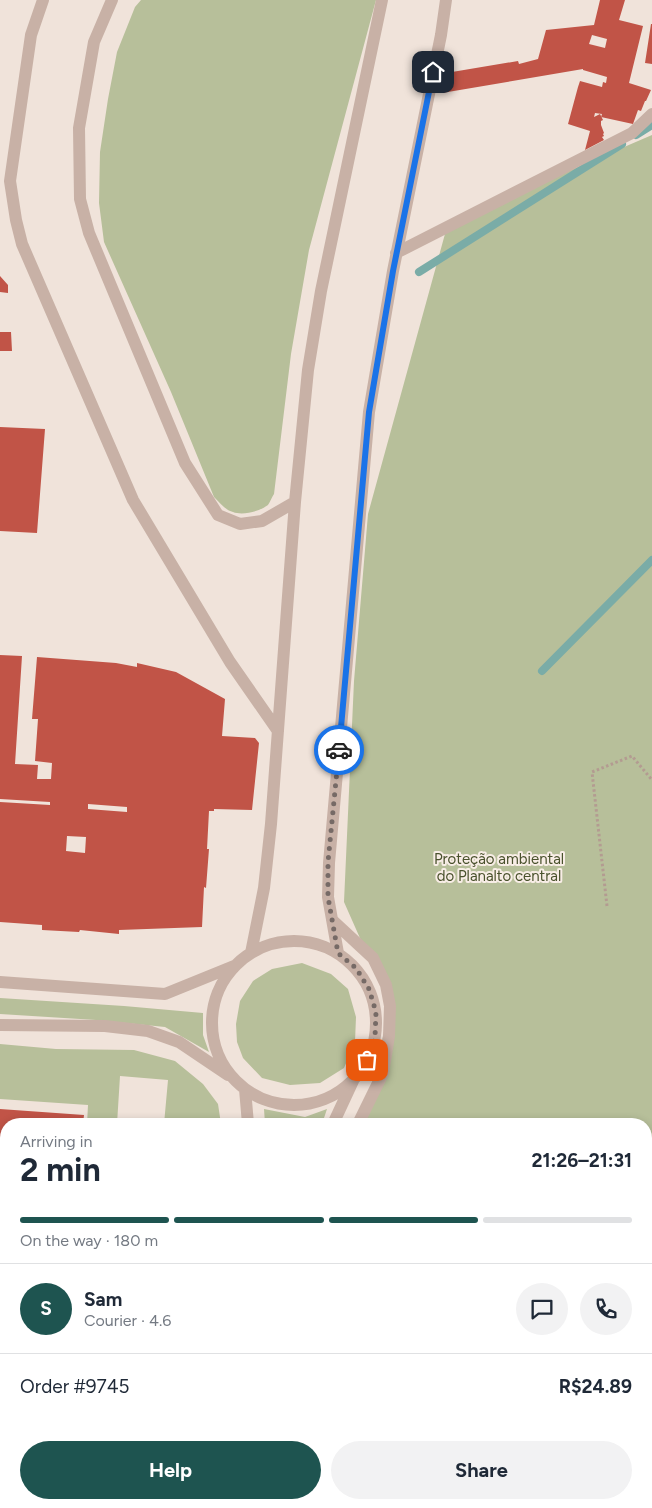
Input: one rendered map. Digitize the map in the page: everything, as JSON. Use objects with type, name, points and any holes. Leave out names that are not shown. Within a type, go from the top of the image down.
[{"type":"street","points":[[43,0],[31,35],[10,181],[22,244],[133,500],[230,662],[278,731]]},
{"type":"street","points":[[112,0],[94,42],[79,128],[80,199],[89,233],[185,463],[218,515],[240,524],[262,521],[295,502]]},
{"type":"street","points":[[251,953],[264,888],[271,824],[295,502],[308,370],[321,291],[382,0]]},
{"type":"street","points":[[338,953],[328,897],[328,862],[369,412],[396,253],[441,36],[446,0]]},
{"type":"street","points":[[396,253],[632,133],[652,114]]},
{"type":"street","points":[[332,920],[373,958],[386,985],[390,1006],[389,1036],[383,1073],[361,1118]]},
{"type":"street","points":[[0,982],[165,994],[234,966],[251,953],[271,943],[294,940],[316,944],[338,953],[356,968],[369,989],[376,1012],[375,1037],[367,1060],[353,1080],[336,1118]]},
{"type":"street","points":[[234,966],[221,986],[213,1010],[213,1035],[220,1059],[234,1079]]},
{"type":"street","points":[[0,1025],[105,1026],[148,1031],[179,1042],[234,1079],[245,1089],[272,1102],[301,1105],[329,1097],[353,1080]]},
{"type":"street","points":[[245,1089],[247,1118]]},
{"type":"path","points":[[607,906],[592,772],[632,756],[652,780]]},
{"type":"green space","points":[[141,0],[376,0],[309,250],[291,354],[274,494],[268,505],[251,512],[237,513],[230,511],[214,497],[171,392],[104,242],[99,203],[100,152],[108,99],[117,52],[135,7]]},
{"type":"green space","name":"Proteção ambiental do Planalto central","points":[[652,135],[652,1118],[361,1118],[368,1103],[390,1006],[344,902],[354,681],[368,514],[448,223]]},
{"type":"green space","points":[[302,963],[331,974],[348,989],[356,1017],[355,1042],[344,1068],[320,1083],[290,1085],[262,1078],[243,1058],[237,1042],[236,1024],[240,1001],[253,981],[272,969]]},
{"type":"green space","points":[[0,998],[203,1013],[203,1035],[209,1052],[165,1027],[96,1020],[0,1014]]},
{"type":"green space","points":[[0,1044],[56,1049],[134,1050],[175,1061],[203,1084],[218,1104],[220,1118],[165,1118],[168,1080],[120,1076],[117,1118],[87,1118],[88,1105],[0,1099]]},
{"type":"green space","points":[[264,1109],[305,1117],[327,1109],[324,1118],[265,1118]]},
{"type":"building","points":[[600,0],[625,0],[619,20],[643,26],[629,83],[651,90],[641,111],[638,110],[633,124],[602,117],[601,125],[604,136],[602,137],[604,140],[585,150],[590,131],[568,124],[578,87],[580,81],[602,87],[603,82],[606,83],[607,77],[583,69],[442,93],[445,78],[452,77],[452,72],[518,61],[519,64],[538,59],[546,30],[594,25]],"holes":[[[592,35],[607,39],[605,48],[589,44]]]},
{"type":"building","points":[[652,24],[652,64],[645,63]]},
{"type":"building","points":[[0,276],[8,285],[8,293],[0,292]]},
{"type":"building","points":[[0,332],[11,332],[12,351],[0,351]]},
{"type":"building","points":[[0,427],[45,429],[37,533],[0,531]]},
{"type":"building","points":[[0,655],[22,656],[15,764],[38,765],[37,779],[51,779],[52,763],[35,761],[38,719],[32,719],[37,657],[116,663],[137,667],[137,663],[176,672],[225,699],[222,736],[255,738],[259,743],[252,810],[214,809],[214,811],[209,811],[207,849],[209,849],[206,888],[204,887],[202,927],[119,930],[119,934],[80,930],[79,932],[42,930],[42,925],[0,922],[0,802],[50,805],[50,802],[0,799]],"holes":[[[88,804],[127,807],[127,812],[88,809]],[[67,836],[86,837],[85,853],[66,851]]]},
{"type":"building","points":[[0,1109],[84,1115],[84,1118],[0,1118]]},
{"type":"waterway","points":[[636,135],[652,125]]},
{"type":"waterway","points":[[419,272],[622,144]]},
{"type":"waterway","points":[[542,671],[652,560]]},
{"type":"way so far","points":[[339,750],[328,862],[328,897],[338,953],[356,968],[369,989],[376,1012],[375,1037],[367,1060]]},
{"type":"route","points":[[339,750],[369,412],[393,271],[433,72]]}]
